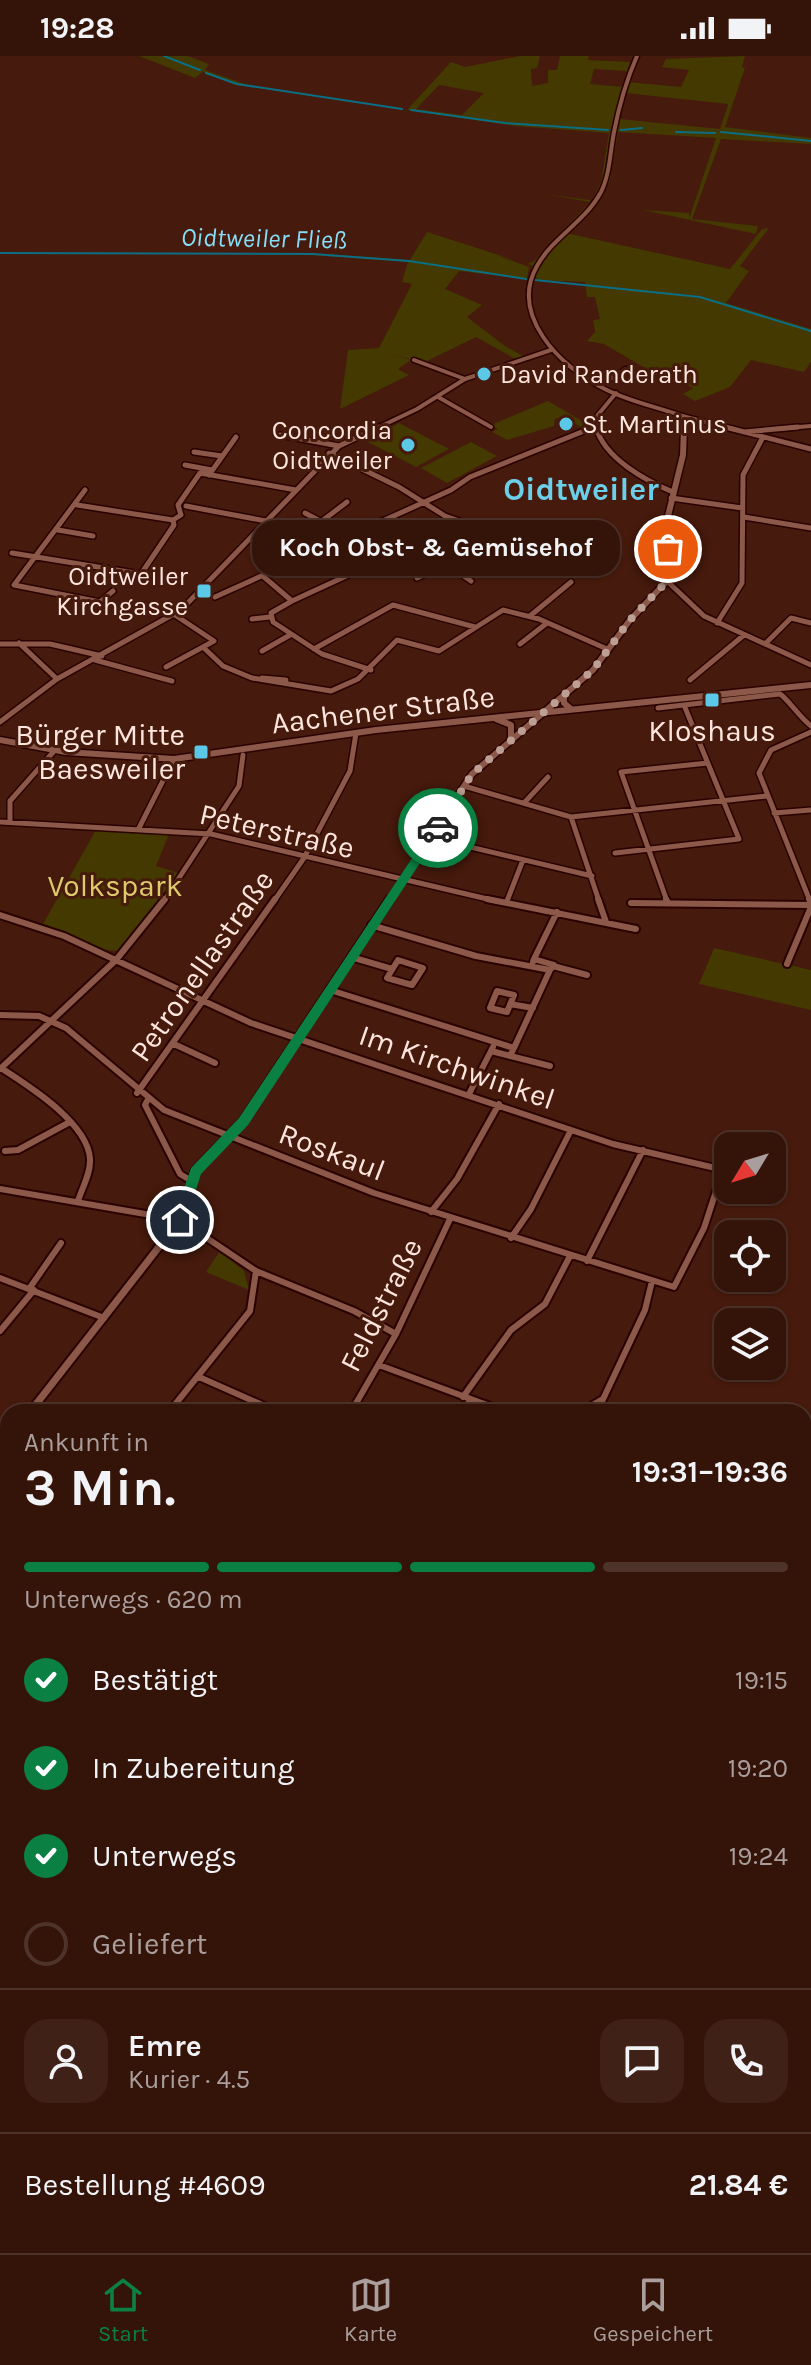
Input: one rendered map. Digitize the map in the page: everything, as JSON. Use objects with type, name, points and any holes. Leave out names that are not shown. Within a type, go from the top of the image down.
[{"type":"main road","name":"Aachener Straße","points":[[0,740],[55,750],[174,759],[242,752],[356,733],[811,685]]},
{"type":"main road","points":[[564,697],[564,703],[572,709]]},
{"type":"main road","points":[[488,718],[507,722],[512,729],[511,738]]},
{"type":"street","points":[[637,56],[620,96],[601,192],[544,255],[531,278],[528,292],[530,311],[551,350],[599,386],[682,416],[811,449]]},
{"type":"street","points":[[0,722],[57,679],[175,615],[339,446],[438,397],[465,379],[551,350]]},
{"type":"street","points":[[414,360],[465,379]]},
{"type":"street","points":[[599,386],[626,369]]},
{"type":"street","points":[[616,393],[596,417],[594,427],[615,457],[672,495],[742,508]]},
{"type":"street","points":[[438,397],[491,427]]},
{"type":"street","points":[[36,1404],[180,1220],[190,1180],[231,1136],[464,786],[511,738],[593,670],[607,649],[667,581],[672,495],[684,460],[686,430],[682,416]]},
{"type":"street","points":[[744,432],[811,426]]},
{"type":"street","points":[[215,597],[424,502],[470,477],[594,427]]},
{"type":"street","points":[[280,435],[339,446]]},
{"type":"street","points":[[211,472],[236,437]]},
{"type":"street","points":[[717,623],[742,583],[743,475],[763,437]]},
{"type":"street","points":[[194,452],[222,456]]},
{"type":"street","points":[[329,453],[445,516],[474,526],[507,556],[501,559]]},
{"type":"street","points":[[185,465],[296,490]]},
{"type":"street","points":[[77,505],[173,520],[181,515],[178,505],[200,473],[211,472]]},
{"type":"street","points":[[85,490],[77,505],[14,585],[100,602],[113,591]]},
{"type":"street","points":[[322,521],[347,502]]},
{"type":"street","points":[[186,506],[266,521]]},
{"type":"street","points":[[305,513],[348,536]]},
{"type":"street","points":[[744,517],[811,528]]},
{"type":"street","points":[[12,553],[141,574],[174,525],[173,520]]},
{"type":"street","points":[[382,521],[471,581]]},
{"type":"street","points":[[58,530],[93,536]]},
{"type":"street","points":[[417,578],[492,542]]},
{"type":"street","points":[[252,619],[270,617],[292,601],[417,545]]},
{"type":"street","points":[[264,577],[292,601]]},
{"type":"street","points":[[667,581],[717,623],[811,665]]},
{"type":"street","points":[[530,616],[571,582]]},
{"type":"street","points":[[314,649],[393,605],[475,627]]},
{"type":"street","points":[[205,649],[208,656],[230,669],[257,678],[336,691],[371,670],[397,640],[439,651],[503,610],[530,616],[607,649]]},
{"type":"street","points":[[166,667],[190,651],[205,649],[213,643],[212,638],[175,615]]},
{"type":"street","points":[[270,617],[290,635],[314,649],[371,670]]},
{"type":"street","points":[[765,644],[791,618],[811,623]]},
{"type":"street","points":[[520,644],[547,623]]},
{"type":"street","points":[[262,651],[290,635]]},
{"type":"street","points":[[690,680],[744,635]]},
{"type":"street","points":[[19,643],[57,679]]},
{"type":"street","points":[[0,644],[50,644],[102,656]]},
{"type":"street","points":[[94,660],[172,681]]},
{"type":"street","points":[[658,708],[780,694],[786,697],[793,712],[811,726]]},
{"type":"street","points":[[615,853],[739,839],[684,705]]},
{"type":"street","points":[[787,964],[811,905],[767,796],[759,773],[760,761],[772,748],[811,732]]},
{"type":"street","name":"Petronellastraße","points":[[137,1093],[304,858],[350,771],[356,733]]},
{"type":"street","points":[[10,822],[10,801],[55,750]]},
{"type":"street","points":[[78,1201],[90,1156],[87,1144],[44,1094],[0,1068],[116,960],[148,923],[211,834],[239,786],[242,752]]},
{"type":"street","points":[[139,828],[174,759]]},
{"type":"street","points":[[668,903],[621,772],[708,763]]},
{"type":"street","points":[[524,803],[548,777]]},
{"type":"street","points":[[464,786],[571,817],[767,796]]},
{"type":"street","points":[[774,813],[811,810]]},
{"type":"street","points":[[571,817],[606,922]]},
{"type":"street","name":"Peterstraße","points":[[0,822],[211,834],[401,881],[636,929]]},
{"type":"street","points":[[432,838],[592,876]]},
{"type":"street","points":[[507,901],[523,860]]},
{"type":"street","points":[[631,903],[811,905]]},
{"type":"street","points":[[530,967],[557,912]]},
{"type":"street","name":"Im Kirchwinkel","points":[[0,915],[64,936],[201,1003],[571,1130],[714,1167]]},
{"type":"street","points":[[371,925],[476,956],[587,975]]},
{"type":"street","points":[[351,957],[392,969]]},
{"type":"street","points":[[534,959],[552,968]]},
{"type":"street","points":[[398,960],[423,968],[412,985],[387,978],[392,969],[398,960]]},
{"type":"street","points":[[510,1056],[552,968]]},
{"type":"street","points":[[330,990],[514,1048]]},
{"type":"street","points":[[497,991],[514,995],[510,1004],[507,1012],[490,1008],[497,991]]},
{"type":"street","points":[[510,1004],[533,1008]]},
{"type":"street","name":"Roskaul","points":[[0,1015],[51,1020],[80,1038],[147,1101],[231,1136],[450,1219],[674,1287],[714,1202]]},
{"type":"street","points":[[469,1094],[496,1043]]},
{"type":"street","points":[[174,1044],[215,1063]]},
{"type":"street","points":[[491,1051],[550,1066]]},
{"type":"street","points":[[147,1101],[145,1105],[180,1174],[190,1180]]},
{"type":"street","points":[[431,1212],[457,1179],[499,1104]]},
{"type":"street","points":[[5,1151],[18,1150],[68,1123]]},
{"type":"street","points":[[511,1238],[531,1209],[571,1130]]},
{"type":"street","points":[[587,1261],[643,1150]]},
{"type":"street","points":[[0,1189],[180,1220],[210,1237],[256,1271],[354,1311],[396,1334]]},
{"type":"street","name":"Feldstraße","points":[[356,1404],[396,1334],[450,1219]]},
{"type":"street","points":[[0,1331],[61,1243]]},
{"type":"street","points":[[465,1404],[511,1330],[545,1304],[570,1256]]},
{"type":"street","points":[[176,1404],[250,1311],[256,1271]]},
{"type":"street","points":[[0,1278],[104,1318]]},
{"type":"street","points":[[600,1404],[623,1363],[645,1310],[652,1281]]},
{"type":"street","points":[[379,1365],[482,1404]]},
{"type":"street","points":[[199,1377],[260,1404]]},
{"type":"street","points":[[594,1404],[601,1400]]},
{"type":"green space","points":[[139,56],[188,56],[209,64],[205,70],[248,85],[405,109],[236,85],[203,72],[195,78]]},
{"type":"green space","points":[[520,56],[540,56],[537,68],[531,69],[532,86],[548,83],[548,70],[557,70],[560,56],[589,56],[588,60],[630,62],[627,71],[594,69],[590,84],[625,87],[628,82],[681,87],[689,70],[662,67],[666,59],[745,56],[742,67],[745,68],[725,127],[811,138],[811,144],[721,139],[692,219],[758,226],[756,234],[643,210],[689,213],[689,219],[716,138],[618,132],[610,181],[600,201],[616,132],[611,132],[603,181],[592,200],[601,182],[609,133],[515,126],[407,110],[451,62],[465,67]],"holes":[[[439,85],[484,93],[462,115],[416,109]],[[625,93],[728,104],[728,105],[720,129],[620,119]]]},
{"type":"green space","points":[[544,194],[592,202],[534,266],[527,264],[534,261],[590,202]]},
{"type":"green space","points":[[769,228],[740,266],[749,271],[726,303],[811,329],[811,362],[804,372],[751,360],[730,387],[695,401],[683,394],[693,388],[679,381],[688,376],[682,371],[674,374],[665,370],[655,374],[604,344],[587,341],[595,332],[593,320],[600,319],[595,297],[587,297],[585,282],[533,280],[537,279],[535,274],[546,255],[566,233],[730,269],[762,229]]},
{"type":"green space","points":[[427,232],[523,263],[497,255],[529,267],[527,279],[459,271],[445,289],[482,305],[467,317],[525,357],[517,360],[476,337],[423,363],[389,353],[411,360],[398,369],[409,375],[340,409],[348,350],[379,348],[412,284],[402,282],[408,262],[311,255],[24,253],[308,253],[410,260]]},
{"type":"green space","points":[[548,401],[582,421],[594,417],[585,430],[563,416],[555,419],[554,426],[507,440],[492,432],[498,429],[491,425]]},
{"type":"green space","name":"Concordia Oidtweiler","points":[[399,423],[449,449],[416,467],[366,441]]},
{"type":"green space","points":[[471,442],[497,456],[447,483],[421,468]]},
{"type":"green space","name":"Volkspark","points":[[96,830],[169,834],[156,866],[178,873],[121,951],[106,950],[43,924]]},
{"type":"green space","points":[[714,948],[811,970],[811,1010],[699,984]]},
{"type":"green space","points":[[220,1251],[244,1271],[249,1290],[206,1272]]},
{"type":"waterway","points":[[164,56],[200,70]]},
{"type":"waterway","points":[[206,73],[237,84],[402,109]]},
{"type":"waterway","points":[[411,110],[505,123],[608,130]]},
{"type":"waterway","points":[[621,130],[642,128]]},
{"type":"waterway","points":[[676,132],[715,133]]},
{"type":"waterway","points":[[721,132],[811,141]]},
{"type":"waterway","name":"Oidtweiler Fließ","points":[[0,253],[313,254],[409,261],[526,279]]},
{"type":"waterway","name":"Oidtweiler Fließ","points":[[535,280],[700,297],[811,331]]},
{"type":"way so far","points":[[438,828],[472,774],[489,756],[593,670],[630,620],[667,581],[668,549]]},
{"type":"place","name":"David Randerath","points":[[484,374]]},
{"type":"place","name":"St. Martinus","points":[[566,424]]},
{"type":"place","name":"Concordia Oidtweiler","points":[[408,445]]},
{"type":"place","name":"Koch Obst- & Gemüsehof","points":[[668,549]]},
{"type":"place","name":"Oidtweiler Kirchgasse","points":[[204,591]]},
{"type":"place","name":"Kloshaus","points":[[712,700]]},
{"type":"place","name":"Bürger Mitte Baesweiler","points":[[201,752]]},
{"type":"district","name":"Oidtweiler","points":[[581,489]]},
{"type":"route","points":[[180,1220],[195,1171],[243,1121],[438,828]]}]
